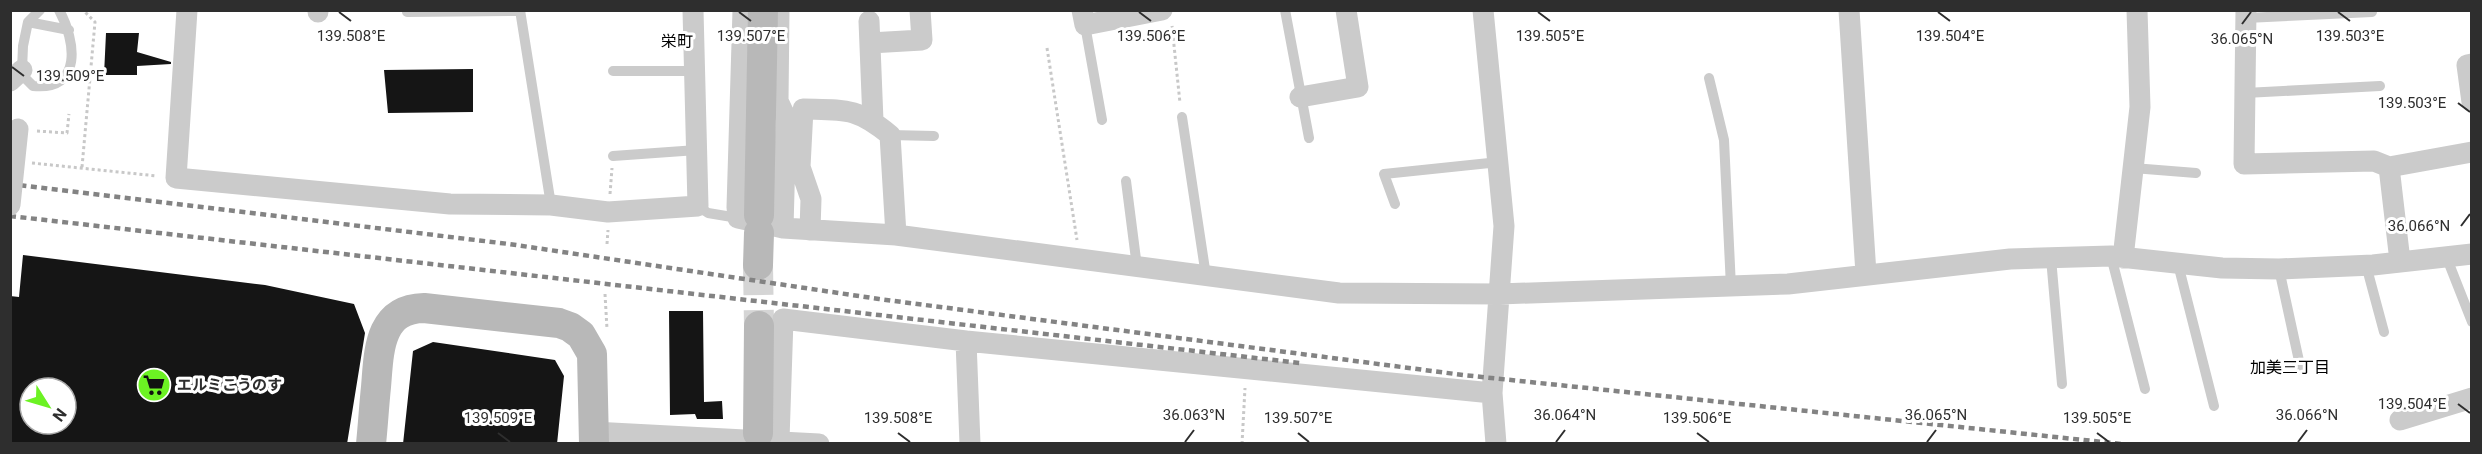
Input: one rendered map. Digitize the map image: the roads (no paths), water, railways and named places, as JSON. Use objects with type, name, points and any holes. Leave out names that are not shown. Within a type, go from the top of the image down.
[{"type":"street","points":[[187,10],[176,178],[450,204],[552,204],[608,212],[698,206],[693,10]]},
{"type":"street","points":[[743,10],[737,207],[760,223],[810,230],[896,235],[1339,293],[1499,294],[1731,287],[1788,284],[2010,259],[2117,257],[2222,268],[2279,269],[2366,265],[2472,254]]},
{"type":"street","points":[[759,265],[762,10]]},
{"type":"street","points":[[760,223],[786,118],[778,101],[779,10]]},
{"type":"street","points":[[870,43],[922,40],[920,10]]},
{"type":"street","points":[[1300,97],[1358,87],[1346,10]]},
{"type":"street","points":[[1483,10],[1504,225],[1492,393],[1496,444]]},
{"type":"street","points":[[1850,10],[1866,274]]},
{"type":"street","points":[[2117,257],[2133,168],[2140,107],[2137,10]]},
{"type":"street","points":[[2246,14],[2244,164],[2374,161],[2389,168],[2472,152]]},
{"type":"street","points":[[1084,18],[1167,16]]},
{"type":"street","points":[[869,21],[873,121]]},
{"type":"street","points":[[2472,64],[2467,65],[2472,102]]},
{"type":"street","points":[[810,230],[812,199],[800,167],[803,108],[850,110],[873,121],[890,135],[896,235]]},
{"type":"street","points":[[10,205],[18,129]]},
{"type":"street","points":[[2389,168],[2400,261]]},
{"type":"street","points":[[371,444],[381,342],[388,325],[395,318],[413,308],[559,323],[570,327],[581,335],[592,354],[593,438],[759,440],[819,444]]},
{"type":"street","points":[[759,440],[783,319],[966,341],[1492,393]]},
{"type":"street","points":[[759,326],[759,440]]},
{"type":"street","points":[[966,341],[970,444]]},
{"type":"street","points":[[2400,420],[2472,398]]},
{"type":"lane","points":[[40,10],[28,22],[16,75],[26,79],[33,86],[45,88],[66,78],[69,72],[71,50],[69,30],[59,10]]},
{"type":"lane","points":[[1285,10],[1309,138]]},
{"type":"lane","points":[[407,12],[520,11],[552,204]]},
{"type":"lane","points":[[2246,14],[2372,12]]},
{"type":"lane","points":[[1084,18],[1102,120]]},
{"type":"lane","points":[[28,22],[69,30]]},
{"type":"lane","points":[[613,71],[695,70]]},
{"type":"lane","points":[[1709,78],[1724,140],[1731,287]]},
{"type":"lane","points":[[2245,93],[2380,86]]},
{"type":"lane","points":[[1182,117],[1206,276]]},
{"type":"lane","points":[[890,135],[934,136]]},
{"type":"lane","points":[[613,156],[697,150]]},
{"type":"lane","points":[[1395,204],[1384,174],[1499,162]]},
{"type":"lane","points":[[2133,168],[2196,173]]},
{"type":"lane","points":[[1126,181],[1137,267]]},
{"type":"lane","points":[[698,206],[708,213],[760,223]]},
{"type":"lane","points":[[2446,256],[2472,322]]},
{"type":"lane","points":[[2117,257],[2145,389]]},
{"type":"lane","points":[[2050,258],[2062,384]]},
{"type":"lane","points":[[2178,264],[2214,406]]},
{"type":"lane","points":[[2366,265],[2384,332]]},
{"type":"lane","points":[[2279,269],[2301,370]]},
{"type":"tunnel","points":[[758,265],[759,326]]},
{"type":"railway","points":[[10,184],[509,244],[879,299],[1463,375],[2122,444]]},
{"type":"railway","points":[[10,216],[1300,363]]},
{"type":"place","name":"エルミこうのす","points":[[154,385]]},
{"type":"district","name":"栄町","points":[[677,41]]},
{"type":"district","name":"加美三丁目","points":[[2290,367]]}]
